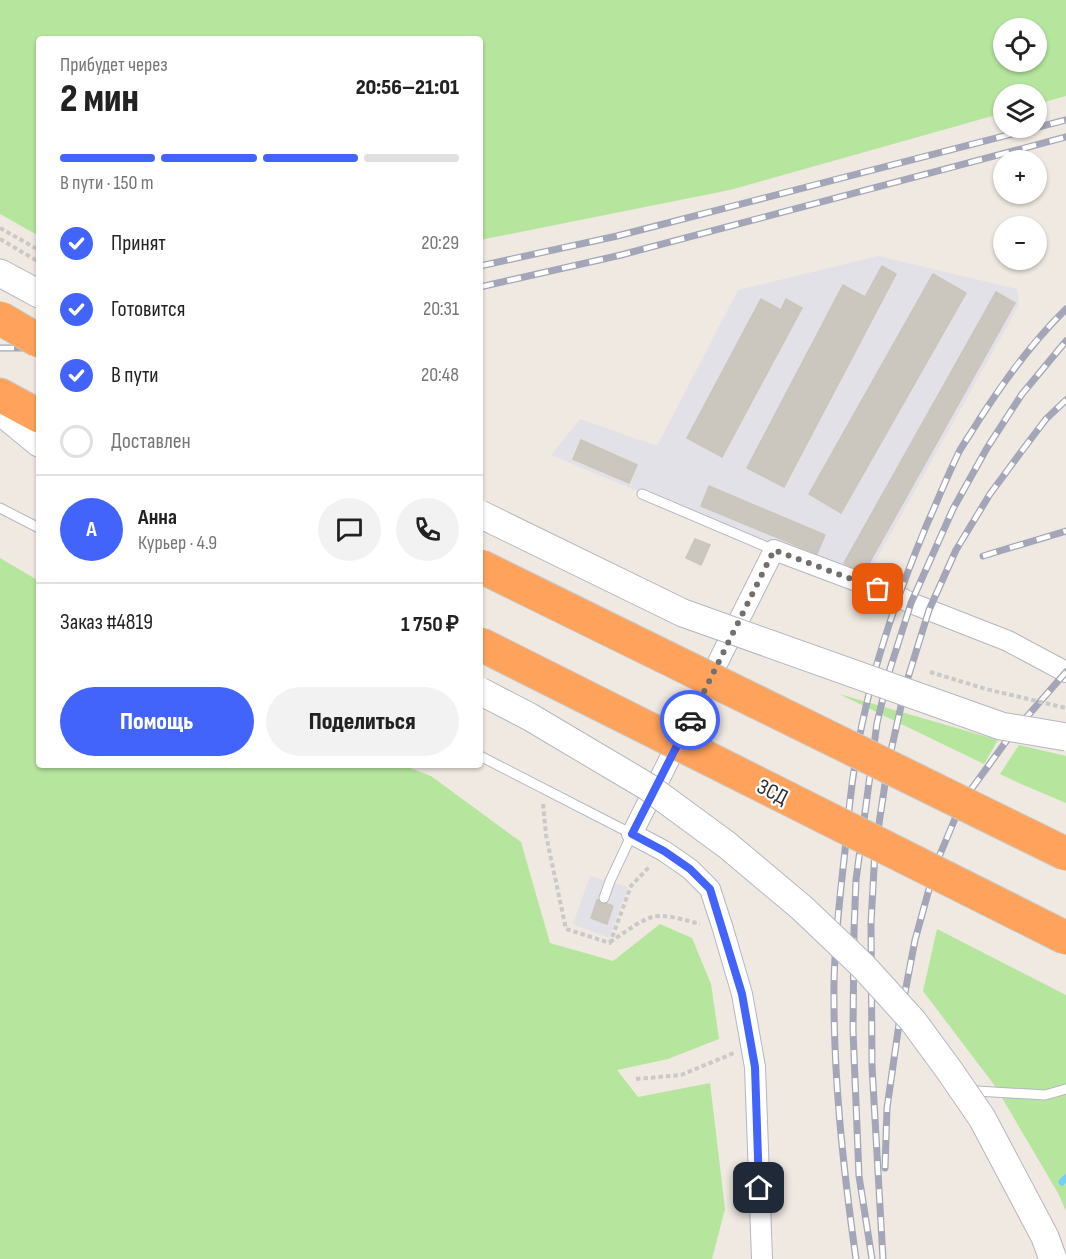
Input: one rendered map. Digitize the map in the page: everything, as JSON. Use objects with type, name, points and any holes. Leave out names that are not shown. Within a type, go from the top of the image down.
[{"type":"highway","points":[[0,318],[36,339]]},
{"type":"highway","points":[[0,395],[36,414]]},
{"type":"highway","points":[[483,567],[1066,854]]},
{"type":"highway","name":"ЗСД","points":[[483,646],[1066,938]]},
{"type":"main road","points":[[0,273],[36,292]]},
{"type":"main road","points":[[0,411],[36,441]]},
{"type":"main road","points":[[483,515],[683,613],[1001,726],[1066,737]]},
{"type":"main road","points":[[483,693],[530,717],[648,787],[727,845],[802,908],[862,966],[913,1022],[982,1118],[1045,1237],[1053,1259]]},
{"type":"street","points":[[762,1259],[755,1067],[742,994],[723,929],[710,889],[690,869],[664,851],[632,834],[774,550],[1008,640],[1066,672]]},
{"type":"lane","points":[[642,494],[774,550]]},
{"type":"lane","points":[[0,508],[36,526]]},
{"type":"lane","points":[[483,758],[632,834],[604,897]]},
{"type":"lane","points":[[977,1091],[1045,1095],[1066,1089]]},
{"type":"path","points":[[0,228],[36,248]]},
{"type":"path","points":[[0,239],[36,260]]},
{"type":"path","points":[[929,672],[1066,708]]},
{"type":"path","points":[[542,788],[546,835],[566,929],[610,943]]},
{"type":"path","points":[[610,943],[631,886],[664,851]]},
{"type":"path","points":[[610,943],[654,916],[675,918],[723,929]]},
{"type":"path","points":[[636,1079],[681,1075],[751,1046]]},
{"type":"shaded area","points":[[878,256],[1017,289],[1019,305],[862,585],[551,455],[580,419],[657,446],[738,290]]},
{"type":"shaded area","points":[[590,876],[628,887],[609,938],[573,924]]},
{"type":"green space","points":[[0,0],[1066,0],[1066,96],[1047,101],[1047,84],[993,84],[993,116],[730,190],[483,239],[483,36],[36,36],[36,234],[0,214]]},
{"type":"green space","points":[[0,558],[36,579],[36,768],[410,768],[431,776],[521,842],[550,943],[613,961],[660,924],[692,938],[711,984],[719,1039],[668,1059],[617,1070],[638,1097],[710,1083],[725,1209],[712,1259],[0,1259]]},
{"type":"green space","points":[[839,694],[998,740],[984,764]]},
{"type":"green space","points":[[1019,745],[1066,756],[1066,803],[1000,774]]},
{"type":"green space","points":[[937,929],[1066,995],[1066,1211],[1058,1193],[995,1086],[923,991]]},
{"type":"building","points":[[882,266],[896,274],[784,487],[747,468],[843,285],[865,297]]},
{"type":"building","points":[[933,274],[966,293],[841,513],[809,494]]},
{"type":"building","points":[[996,292],[1015,303],[863,574],[844,563]]},
{"type":"building","points":[[761,299],[781,310],[786,299],[802,308],[722,457],[687,438]]},
{"type":"building","points":[[581,440],[637,465],[629,483],[573,459]]},
{"type":"building","points":[[709,486],[825,535],[817,554],[701,506]]},
{"type":"building","points":[[695,539],[710,545],[701,565],[686,558]]},
{"type":"building","points":[[597,900],[613,906],[607,924],[591,918]]},
{"type":"waterway","points":[[1062,1182],[1066,1178]]},
{"type":"railway","points":[[483,265],[617,236],[1066,120]]},
{"type":"railway","points":[[483,286],[621,255],[1066,137]]},
{"type":"railway","points":[[856,1259],[840,1121],[835,1052],[834,982],[848,816],[861,728],[877,663],[900,593],[951,468],[960,450],[1019,362],[1066,309]]},
{"type":"railway","points":[[0,327],[36,326]]},
{"type":"railway","points":[[872,1259],[859,1176],[853,1030],[856,880],[877,723],[890,669],[911,603],[953,509],[987,448],[1022,394],[1066,341]]},
{"type":"railway","points":[[0,348],[36,348]]},
{"type":"railway","points":[[883,1259],[872,1066],[871,923],[875,850],[888,764],[906,684],[929,610],[956,550],[990,494],[1046,419],[1066,400]]},
{"type":"railway","points":[[983,556],[1066,531]]},
{"type":"railway","points":[[885,1168],[887,1108],[899,1024],[915,940],[936,864],[962,802],[1010,736],[1066,672]]},
{"type":"way so far","points":[[690,720],[774,550],[878,589]]},
{"type":"route","points":[[690,720],[632,834],[664,851],[690,869],[710,889],[742,994],[755,1067],[759,1188]]}]
